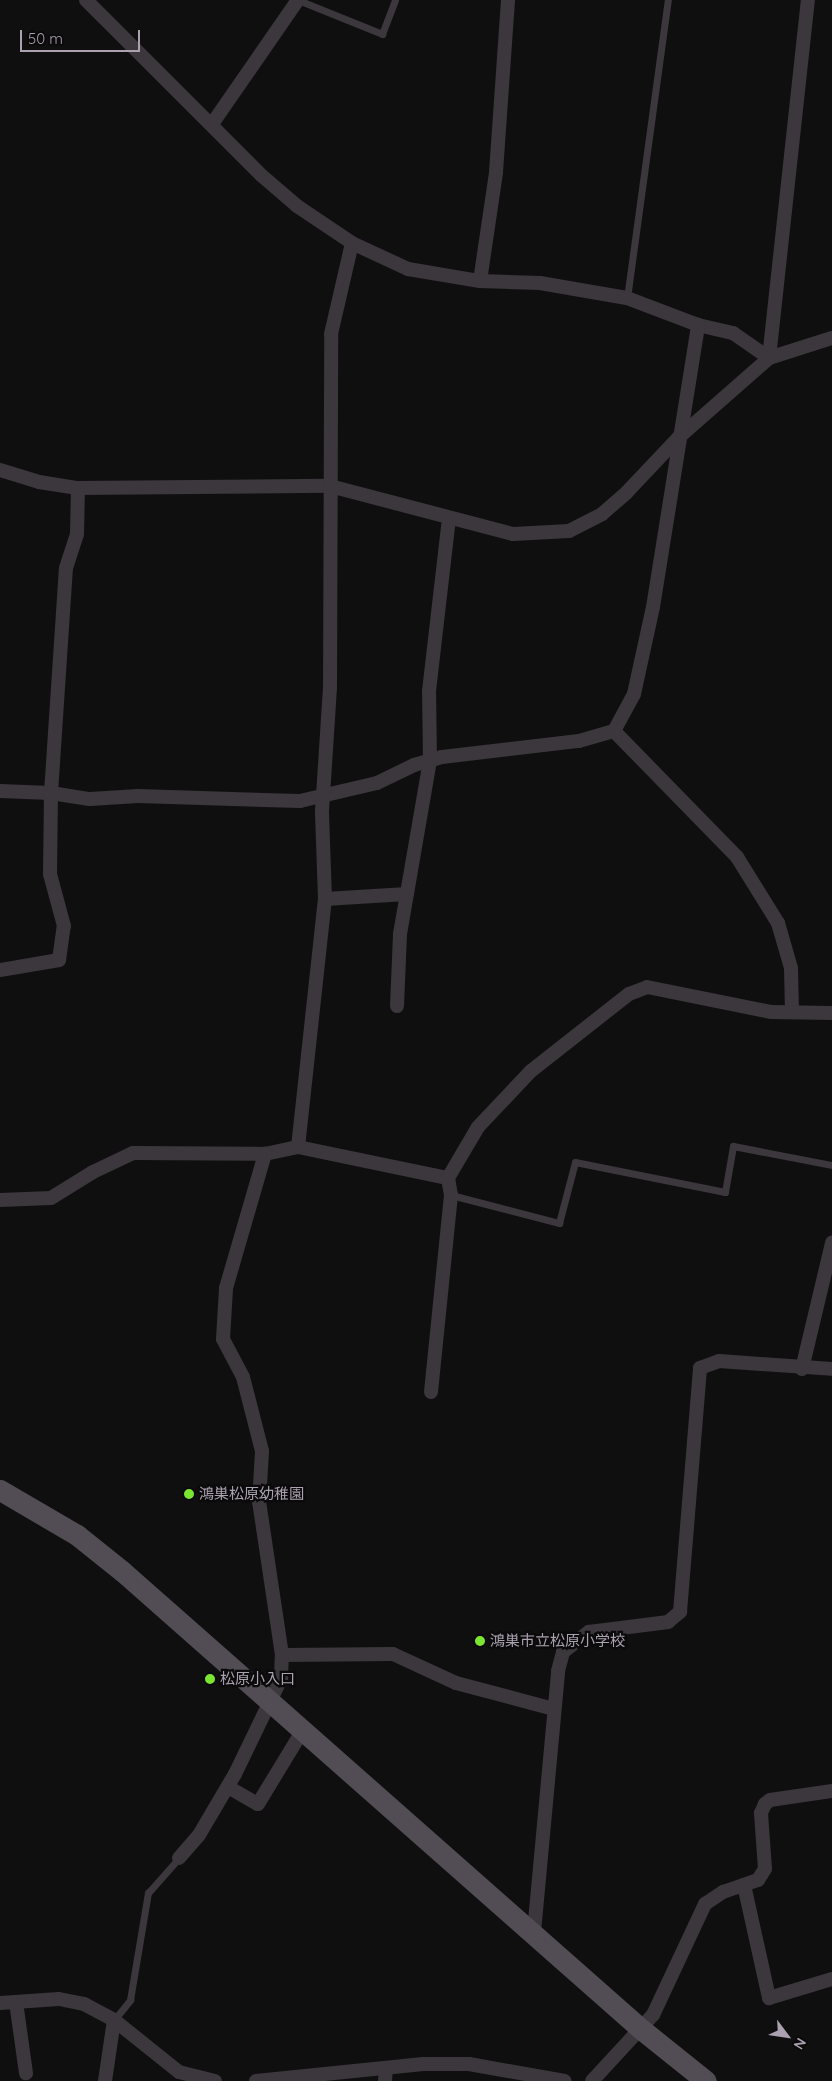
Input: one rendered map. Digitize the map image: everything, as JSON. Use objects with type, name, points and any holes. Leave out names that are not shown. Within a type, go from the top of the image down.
[{"type":"main road","points":[[0,1490],[77,1535],[272,1702],[534,1932],[641,2029],[706,2081]]},
{"type":"street","points":[[86,0],[275,188],[352,243],[408,270],[480,281],[540,284],[627,298],[698,325],[734,333],[769,358]]},
{"type":"street","points":[[212,124],[298,0]]},
{"type":"street","points":[[480,281],[496,172],[508,0]]},
{"type":"street","points":[[769,358],[808,0]]},
{"type":"street","points":[[298,1147],[325,899],[325,794],[330,688],[330,334],[352,243]]},
{"type":"street","points":[[0,791],[51,792],[90,799],[167,796],[300,801],[377,783],[430,760],[579,741],[614,731],[634,694],[653,607],[678,438],[698,325]]},
{"type":"street","points":[[0,470],[39,482],[78,488],[330,486],[513,534],[569,531],[602,514],[628,492],[678,438],[769,358],[832,338]]},
{"type":"street","points":[[0,970],[59,960],[64,926],[50,874],[51,792],[66,568],[77,534],[78,488]]},
{"type":"street","points":[[397,1006],[400,934],[430,760],[429,691],[450,518]]},
{"type":"street","points":[[614,731],[737,857],[778,923],[791,968],[792,1012]]},
{"type":"street","points":[[325,899],[407,894]]},
{"type":"street","points":[[432,1392],[451,1195],[448,1178],[478,1127],[530,1072],[629,994],[647,987],[771,1012],[832,1013]]},
{"type":"street","points":[[0,1200],[51,1198],[93,1172],[133,1153],[265,1154],[298,1147],[448,1178]]},
{"type":"street","points":[[178,1858],[199,1835],[228,1787],[272,1702],[281,1680],[282,1655],[259,1502],[262,1451],[243,1377],[224,1339],[226,1288],[265,1154]]},
{"type":"street","points":[[802,1369],[832,1243]]},
{"type":"street","points":[[534,1932],[554,1709],[558,1671],[563,1652],[589,1632],[668,1622],[680,1612],[700,1368],[719,1361],[802,1369],[832,1369]]},
{"type":"street","points":[[282,1655],[393,1654],[456,1683],[554,1709]]},
{"type":"street","points":[[228,1787],[258,1804],[303,1730]]},
{"type":"street","points":[[592,2081],[641,2029],[657,2006],[705,1904],[758,1880],[765,1869],[761,1813],[765,1804],[770,1800],[832,1791]]},
{"type":"street","points":[[744,1885],[769,1998],[832,1979]]},
{"type":"street","points":[[0,2003],[59,1999],[84,2004],[114,2020],[179,2072],[215,2081]]},
{"type":"street","points":[[16,2002],[26,2074]]},
{"type":"street","points":[[104,2081],[114,2020]]},
{"type":"street","points":[[264,2081],[385,2075],[469,2064],[564,2081]]},
{"type":"lane","points":[[298,0],[382,34],[395,0]]},
{"type":"lane","points":[[627,298],[668,0]]},
{"type":"lane","points":[[451,1195],[559,1222],[575,1162],[725,1192],[733,1146],[832,1165]]},
{"type":"lane","points":[[114,2020],[130,2000],[148,1893],[178,1858]]},
{"type":"place","name":"鴻巣松原幼稚園","points":[[189,1494]]},
{"type":"place","name":"鴻巣市立松原小学校","points":[[480,1641]]},
{"type":"place","name":"松原小入口","points":[[210,1679]]}]
